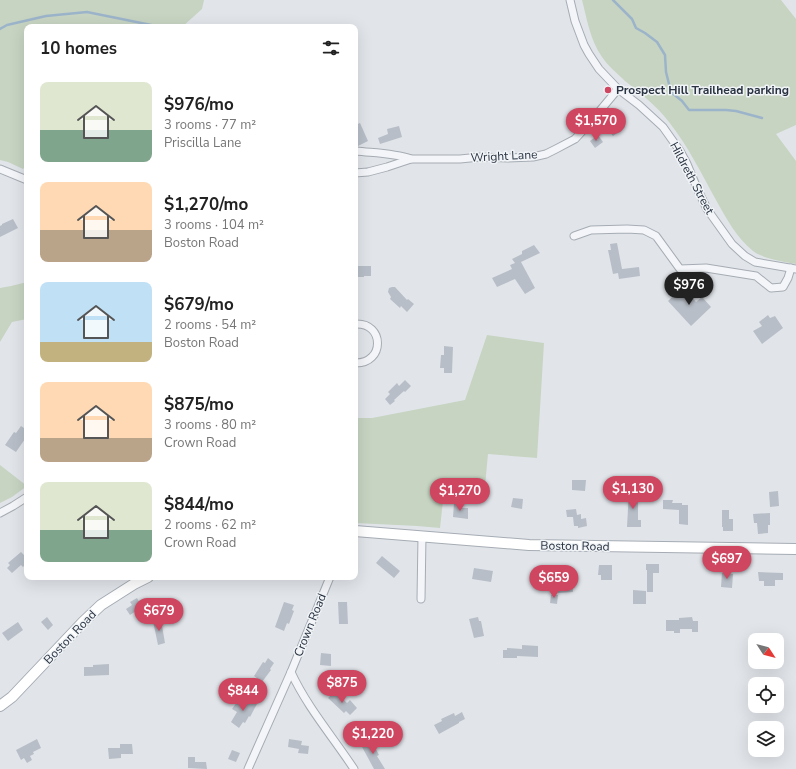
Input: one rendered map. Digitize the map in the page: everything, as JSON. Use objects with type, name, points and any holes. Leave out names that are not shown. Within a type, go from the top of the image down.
[{"type":"main road","name":"Boston Road","points":[[358,531],[529,545],[796,549]]},
{"type":"main road","name":"Boston Road","points":[[0,706],[12,697],[83,622],[101,606],[142,580]]},
{"type":"street","name":"Hildreth Street","points":[[570,0],[575,22],[584,45],[599,69],[618,89],[640,105],[663,127],[680,151],[687,164],[707,209],[732,244],[740,253],[755,262],[794,268]]},
{"type":"street","name":"Wright Lane","points":[[358,173],[387,168],[411,159],[480,157],[508,158],[533,157],[546,154],[575,138],[618,89]]},
{"type":"street","name":"Wright Lane","points":[[358,152],[403,156],[411,159]]},
{"type":"street","points":[[0,169],[24,179]]},
{"type":"street","points":[[574,236],[591,230],[644,230],[656,236],[680,269],[706,268],[756,276],[772,288],[783,287],[794,268]]},
{"type":"street","points":[[358,324],[363,324],[371,329],[375,334],[378,343],[371,358],[365,362],[358,363]]},
{"type":"street","points":[[0,513],[24,499]]},
{"type":"street","points":[[421,600],[422,536]]},
{"type":"street","name":"Crown Road","points":[[248,769],[291,672],[329,580]]},
{"type":"street","name":"Crown Road","points":[[291,672],[298,688],[310,707],[354,769]]},
{"type":"green space","points":[[0,0],[204,0],[202,9],[185,24],[24,24],[24,168],[23,169],[0,160]]},
{"type":"green space","points":[[582,0],[781,0],[796,19],[796,125],[776,134],[796,161],[796,264],[762,256],[753,251],[741,240],[676,131],[654,105],[625,81],[602,57],[592,37]]},
{"type":"green space","points":[[24,283],[24,320],[12,322],[0,342],[0,288]]},
{"type":"green space","points":[[487,335],[544,343],[537,458],[488,454],[485,486],[445,483],[440,528],[358,523],[358,418],[372,418],[465,400]]},
{"type":"green space","points":[[0,465],[24,484],[24,488],[0,503]]},
{"type":"building","points":[[619,119],[625,127],[613,136],[607,129]]},
{"type":"building","points":[[360,123],[368,141],[358,146],[358,124]]},
{"type":"building","points":[[399,126],[402,137],[380,144],[378,138],[388,134],[387,129]]},
{"type":"building","points":[[598,135],[603,142],[595,148],[590,141]]},
{"type":"building","points":[[13,219],[18,228],[0,237],[0,226]]},
{"type":"building","points":[[617,243],[622,269],[639,267],[640,276],[619,279],[618,273],[613,274],[608,250],[611,250],[610,244]]},
{"type":"building","points":[[534,245],[540,253],[521,262],[535,288],[525,294],[515,279],[497,287],[492,278],[512,269],[510,265],[515,263],[512,259],[522,254],[522,251]]},
{"type":"building","points":[[358,266],[371,266],[371,276],[358,277]]},
{"type":"building","points":[[395,287],[407,300],[408,299],[414,304],[407,312],[390,299],[391,297],[388,292],[389,288]]},
{"type":"building","points":[[683,287],[696,302],[702,297],[711,307],[691,326],[668,301]]},
{"type":"building","points":[[768,315],[770,318],[775,316],[783,328],[762,344],[753,331],[762,326],[759,322]]},
{"type":"building","points":[[444,346],[453,347],[452,373],[444,373],[444,368],[440,368],[441,355],[444,355]]},
{"type":"building","points":[[405,380],[411,386],[390,405],[385,399],[390,394],[388,392],[397,383],[399,386]]},
{"type":"building","points":[[21,426],[24,428],[24,440],[16,452],[5,445],[14,432],[16,433]]},
{"type":"building","points":[[572,480],[586,480],[585,491],[572,490]]},
{"type":"building","points":[[629,490],[638,490],[638,520],[641,520],[641,527],[627,527]]},
{"type":"building","points":[[778,491],[779,506],[770,507],[769,492]]},
{"type":"building","points":[[513,498],[523,499],[522,509],[511,507]]},
{"type":"building","points":[[663,500],[673,500],[672,503],[682,503],[682,505],[688,505],[688,525],[679,524],[679,510],[663,509]]},
{"type":"building","points":[[454,503],[460,503],[460,508],[468,508],[468,519],[453,517]]},
{"type":"building","points":[[576,509],[577,515],[581,514],[581,519],[586,518],[587,526],[578,528],[578,526],[574,526],[573,517],[567,517],[566,510]]},
{"type":"building","points":[[722,510],[729,510],[729,519],[733,519],[733,531],[723,531]]},
{"type":"building","points":[[770,513],[768,533],[758,534],[757,523],[754,523],[753,514]]},
{"type":"building","points":[[21,552],[24,555],[24,566],[23,567],[21,565],[12,573],[7,568],[10,565],[8,563]]},
{"type":"building","points":[[382,556],[400,571],[394,578],[376,563]]},
{"type":"building","points":[[646,564],[659,564],[659,573],[653,573],[653,592],[647,592]]},
{"type":"building","points":[[599,565],[612,565],[612,580],[601,580],[601,575],[598,575]]},
{"type":"building","points":[[474,568],[493,571],[491,582],[472,579]]},
{"type":"building","points":[[758,572],[783,573],[783,580],[775,580],[775,586],[764,586],[764,581],[759,581]]},
{"type":"building","points":[[722,573],[733,574],[732,588],[721,587]]},
{"type":"building","points":[[569,576],[569,579],[572,578],[573,592],[558,593],[558,579]]},
{"type":"building","points":[[633,590],[646,591],[646,604],[633,604]]},
{"type":"building","points":[[551,595],[558,595],[557,604],[550,603]]},
{"type":"building","points":[[137,598],[142,607],[130,615],[126,609],[132,605],[130,602]]},
{"type":"building","points":[[284,602],[294,605],[292,610],[294,611],[289,624],[287,623],[284,631],[275,627]]},
{"type":"building","points":[[338,602],[347,602],[348,624],[339,624]]},
{"type":"building","points":[[47,617],[53,625],[48,630],[41,622]]},
{"type":"building","points":[[478,617],[479,621],[481,621],[484,636],[474,638],[469,619]]},
{"type":"building","points":[[692,617],[693,621],[698,621],[698,632],[692,632],[692,629],[680,629],[680,633],[666,631],[666,620],[679,620],[679,618]]},
{"type":"building","points":[[161,620],[165,643],[158,645],[153,621]]},
{"type":"building","points":[[18,622],[23,630],[8,641],[2,633]]},
{"type":"building","points":[[522,645],[538,646],[538,657],[517,656],[517,658],[503,658],[503,650],[507,650],[507,648],[522,649]]},
{"type":"building","points":[[321,653],[331,654],[331,666],[320,665]]},
{"type":"building","points":[[268,658],[274,663],[270,669],[271,670],[262,682],[254,676],[263,662],[265,663]]},
{"type":"building","points":[[109,664],[109,675],[84,676],[84,667]]},
{"type":"building","points":[[335,691],[347,703],[350,700],[357,708],[350,715],[346,711],[344,713],[328,698]]},
{"type":"building","points":[[239,699],[244,703],[247,699],[257,704],[250,717],[249,716],[245,723],[243,722],[239,728],[231,722],[237,712],[232,709]]},
{"type":"building","points":[[462,712],[465,719],[439,734],[434,725],[442,721],[441,719],[454,713],[455,716]]},
{"type":"building","points":[[37,739],[41,748],[33,752],[34,754],[30,756],[32,760],[27,763],[24,758],[21,760],[16,750]]},
{"type":"building","points":[[289,739],[302,741],[301,745],[309,746],[308,754],[298,753],[299,749],[288,747]]},
{"type":"building","points":[[371,740],[379,755],[377,756],[385,769],[374,769],[361,745]]},
{"type":"building","points":[[120,744],[132,744],[133,754],[121,754],[121,758],[109,759],[108,748],[120,748]]},
{"type":"building","points":[[232,750],[240,753],[236,762],[228,759]]},
{"type":"building","points":[[188,757],[195,757],[195,762],[206,762],[207,769],[188,768]]},
{"type":"waterway","points":[[613,0],[632,19],[636,28],[657,42],[665,55],[666,72],[671,92],[682,101],[689,110],[736,111],[762,118]]},
{"type":"waterway","points":[[0,29],[7,25],[46,16],[87,12],[146,24]]},
{"type":"place","name":"Prospect Hill Trailhead parking","points":[[608,90]]}]
